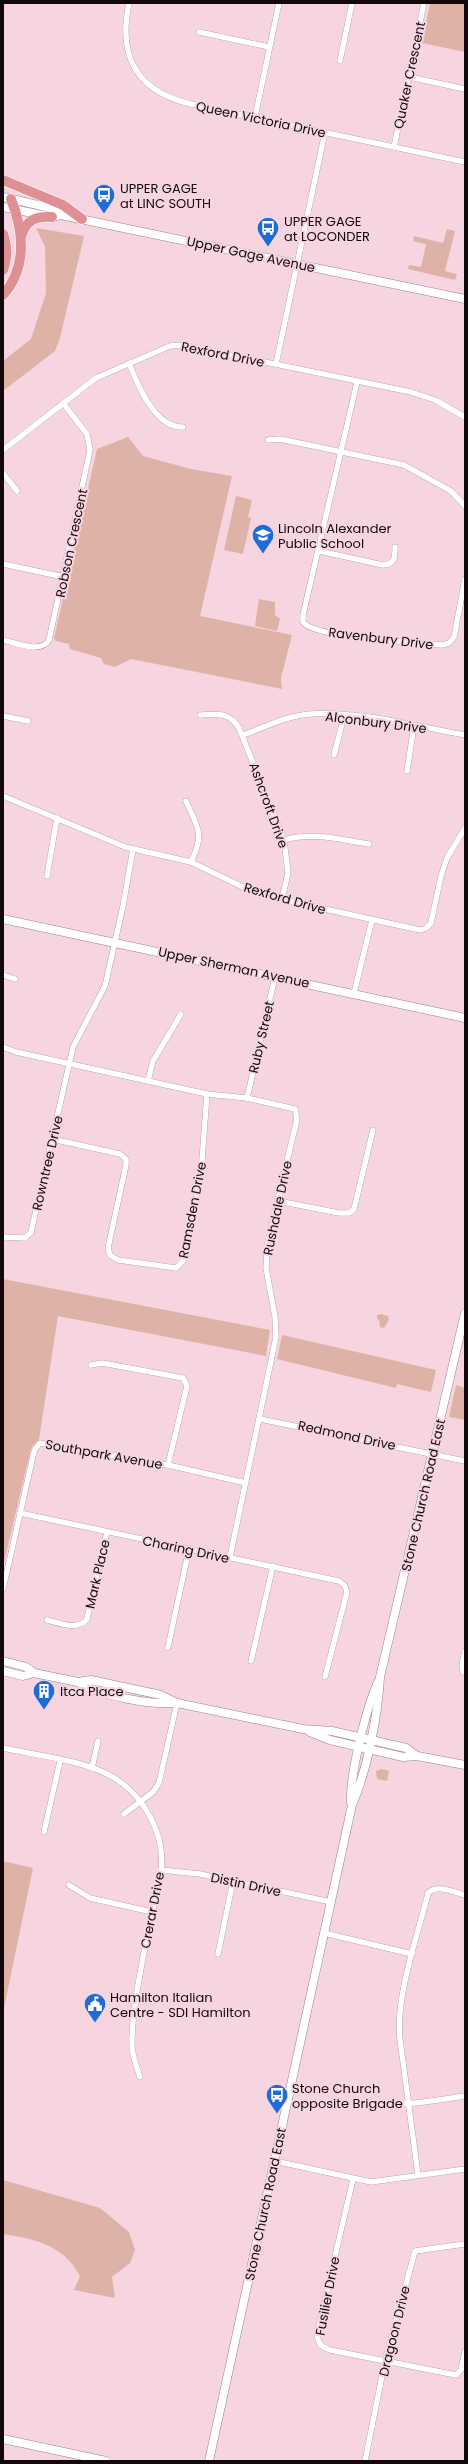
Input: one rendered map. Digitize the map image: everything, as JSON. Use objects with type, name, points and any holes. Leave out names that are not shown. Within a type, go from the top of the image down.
[{"type":"highway","points":[[3,180],[63,206],[82,219]]},
{"type":"highway","points":[[3,295],[17,273],[21,237],[15,209],[7,198]]},
{"type":"highway","points":[[21,237],[31,220],[38,216],[57,216]]},
{"type":"highway","points":[[3,234],[7,248],[6,261],[3,270]]},
{"type":"main road","name":"Upper Gage Avenue","points":[[7,198],[55,209],[57,216]]},
{"type":"main road","name":"Upper Gage Avenue","points":[[3,207],[82,219],[465,299]]},
{"type":"main road","name":"Upper Sherman Avenue","points":[[3,919],[465,1018]]},
{"type":"main road","name":"Stone Church Road East","points":[[209,2461],[352,1805],[359,1789],[370,1698],[380,1678],[465,1312]]},
{"type":"main road","points":[[3,1661],[26,1667],[34,1673],[78,1682],[91,1680],[153,1694],[177,1703],[303,1729],[332,1730],[406,1748],[417,1756]]},
{"type":"main road","points":[[3,1671],[23,1676],[34,1673]]},
{"type":"main road","points":[[303,1729],[330,1740],[403,1757],[417,1756],[465,1765]]},
{"type":"main road","points":[[3,2438],[106,2461]]},
{"type":"street","name":"Queen Victoria Drive","points":[[129,3],[124,30],[127,48],[138,72],[149,86],[164,97],[178,102],[465,162]]},
{"type":"street","points":[[254,117],[279,3]]},
{"type":"street","points":[[340,61],[352,3]]},
{"type":"street","name":"Quaker Crescent","points":[[394,147],[424,3]]},
{"type":"street","points":[[199,32],[269,47]]},
{"type":"street","points":[[409,77],[465,89]]},
{"type":"street","points":[[276,364],[325,132]]},
{"type":"street","name":"Rexford Drive","points":[[3,450],[99,376],[170,346],[182,345],[420,394],[465,417]]},
{"type":"street","points":[[129,363],[141,392],[150,405],[166,423],[174,427],[183,427]]},
{"type":"street","name":"Ravenbury Drive","points":[[356,382],[319,551],[303,615],[303,622],[311,628],[342,635],[442,645],[449,643],[454,637],[465,579]]},
{"type":"street","name":"Robson Crescent","points":[[3,640],[39,648],[45,646],[49,640],[90,450],[87,434],[63,403]]},
{"type":"street","points":[[268,440],[280,439],[404,465],[450,490],[465,506]]},
{"type":"street","points":[[3,473],[17,492]]},
{"type":"street","points":[[319,551],[383,565],[390,564],[394,560],[396,547]]},
{"type":"street","points":[[3,564],[64,576]]},
{"type":"street","name":"Ashcroft Drive","points":[[200,715],[225,714],[234,720],[243,735],[284,840],[288,873],[282,899]]},
{"type":"street","name":"Alconbury Drive","points":[[243,735],[286,718],[311,714],[344,716],[465,735]]},
{"type":"street","points":[[3,716],[28,721]]},
{"type":"street","points":[[334,755],[344,716]]},
{"type":"street","points":[[407,771],[414,726]]},
{"type":"street","name":"Rexford Drive","points":[[3,796],[133,850],[191,862],[249,890],[282,899],[420,930],[426,928],[431,923],[440,876],[447,858],[465,828]]},
{"type":"street","points":[[186,801],[199,830],[200,838],[191,862]]},
{"type":"street","points":[[46,876],[57,818]]},
{"type":"street","points":[[284,840],[298,836],[314,835],[369,844]]},
{"type":"street","name":"Rowntree Drive","points":[[3,1236],[21,1239],[30,1234],[75,1041],[105,986],[133,850]]},
{"type":"street","points":[[354,993],[372,920]]},
{"type":"street","points":[[3,974],[15,979]]},
{"type":"street","name":"Ruby Street","points":[[247,1098],[275,977]]},
{"type":"street","points":[[148,1081],[153,1061],[181,1014]]},
{"type":"street","points":[[3,1048],[69,1064]]},
{"type":"street","name":"Rushdale Drive","points":[[69,1064],[207,1094],[247,1098],[295,1109],[297,1119],[267,1246],[266,1268],[275,1316],[276,1337],[230,1558]]},
{"type":"street","name":"Ramsden Drive","points":[[52,1138],[123,1155],[127,1162],[109,1244],[109,1254],[118,1260],[176,1268],[183,1261],[201,1173],[207,1094]]},
{"type":"street","points":[[278,1201],[339,1213],[349,1213],[354,1209],[373,1130]]},
{"type":"street","points":[[91,1365],[102,1363],[184,1378],[187,1386],[168,1465]]},
{"type":"street","name":"Redmond Drive","points":[[260,1419],[465,1460]]},
{"type":"street","name":"Southpark Avenue","points":[[3,1589],[33,1456],[35,1449],[40,1443],[168,1465],[246,1483]]},
{"type":"street","name":"Charing Drive","points":[[20,1513],[339,1581],[345,1586],[347,1592],[325,1677]]},
{"type":"street","name":"Mark Place","points":[[47,1620],[73,1626],[84,1624],[87,1620],[107,1532]]},
{"type":"street","points":[[168,1647],[189,1549]]},
{"type":"street","points":[[251,1661],[273,1566]]},
{"type":"street","points":[[463,1672],[462,1664],[465,1651]]},
{"type":"street","points":[[124,1814],[157,1788],[177,1703]]},
{"type":"street","points":[[92,1768],[98,1741]]},
{"type":"street","name":"Crerar Drive","points":[[3,1748],[92,1768],[121,1782],[141,1801],[155,1829],[161,1870],[152,1912],[132,2035],[132,2050],[140,2077]]},
{"type":"street","points":[[44,1832],[60,1761]]},
{"type":"street","name":"Distin Drive","points":[[161,1870],[200,1874],[331,1902]]},
{"type":"street","points":[[218,1954],[233,1881]]},
{"type":"street","points":[[69,1886],[90,1898],[152,1912]]},
{"type":"street","points":[[418,2175],[398,2029],[412,1954],[428,1893],[433,1888],[438,1888],[465,1895]]},
{"type":"street","points":[[324,1933],[412,1954]]},
{"type":"street","points":[[371,2102],[378,2104],[409,2103],[465,2096]]},
{"type":"street","points":[[275,2161],[371,2182],[465,2169]]},
{"type":"street","name":"Fusilier Drive","points":[[353,2179],[317,2334],[318,2342],[322,2347],[330,2350],[456,2374],[461,2370],[465,2351]]},
{"type":"street","name":"Dragoon Drive","points":[[365,2461],[385,2361],[415,2251],[465,2244]]},
{"type":"shaded area","points":[[430,3],[465,3],[465,52],[422,43]]},
{"type":"shaded area","points":[[36,228],[84,236],[60,338],[55,351],[3,391],[3,361],[31,339],[46,293],[45,247]]},
{"type":"shaded area","points":[[447,229],[455,231],[445,271],[457,274],[455,280],[408,269],[409,265],[421,267],[426,244],[413,241],[414,236],[443,243]]},
{"type":"shaded area","points":[[128,437],[143,456],[191,469],[232,476],[200,616],[292,635],[281,678],[282,689],[131,659],[115,667],[104,664],[101,658],[70,649],[69,644],[56,641],[54,638],[97,449]]},
{"type":"shaded area","points":[[236,496],[252,500],[248,517],[251,518],[243,554],[224,550]]},
{"type":"shaded area","points":[[259,599],[275,602],[275,615],[280,619],[277,631],[255,626]]},
{"type":"shaded area","points":[[3,1279],[270,1330],[266,1356],[58,1316],[39,1439],[31,1448],[3,1567]]},
{"type":"shaded area","points":[[381,1314],[388,1316],[389,1320],[384,1328],[380,1327],[379,1320],[377,1319],[377,1315]]},
{"type":"shaded area","points":[[282,1335],[436,1370],[431,1392],[397,1384],[396,1388],[277,1359]]},
{"type":"shaded area","points":[[456,1385],[465,1388],[465,1420],[449,1417]]},
{"type":"shaded area","points":[[381,1769],[389,1771],[387,1781],[377,1779],[376,1771]]},
{"type":"shaded area","points":[[3,1861],[33,1868],[3,2013]]},
{"type":"shaded area","points":[[3,2180],[100,2208],[129,2232],[135,2250],[130,2263],[112,2277],[115,2298],[74,2290],[80,2276],[66,2257],[48,2245],[26,2238],[3,2234]]},
{"type":"place","name":"UPPER GAGE at LINC SOUTH","points":[[104,214]]},
{"type":"place","name":"UPPER GAGE at LOCONDER","points":[[268,248]]},
{"type":"place","name":"Lincoln Alexander Public School","points":[[263,554]]},
{"type":"place","name":"Itca Place","points":[[44,1710]]},
{"type":"place","name":"Hamilton Italian Centre - SDI Hamilton","points":[[95,2024]]},
{"type":"place","name":"Stone Church opposite Brigade","points":[[277,2114]]}]
